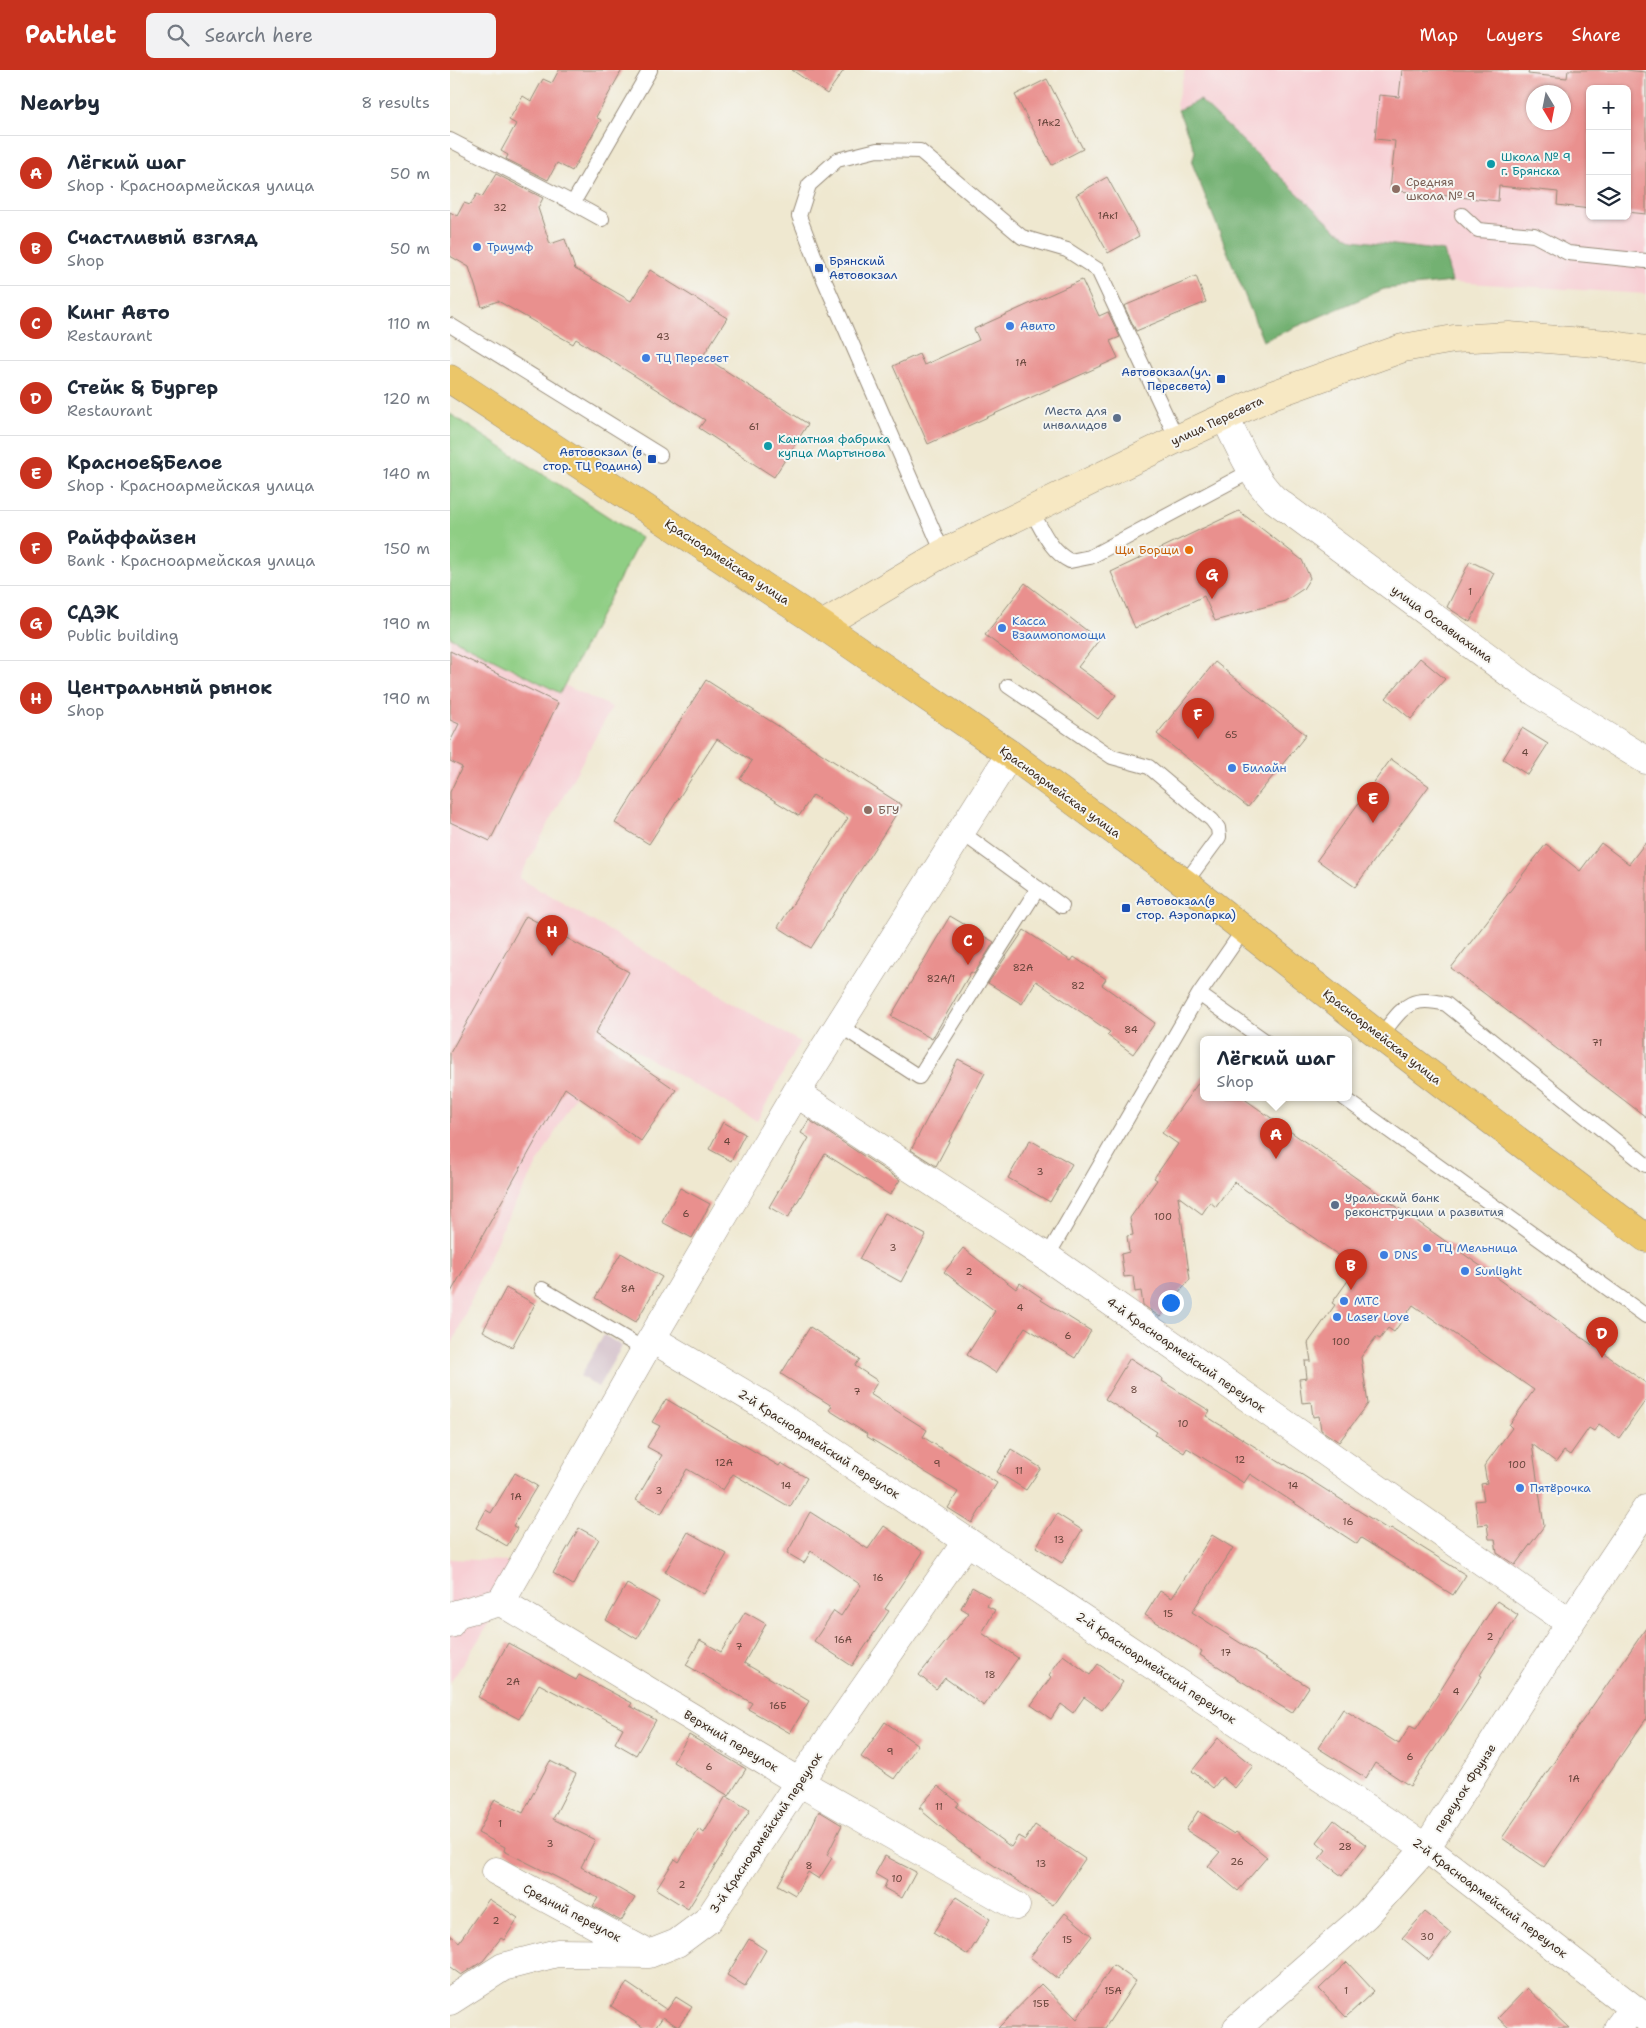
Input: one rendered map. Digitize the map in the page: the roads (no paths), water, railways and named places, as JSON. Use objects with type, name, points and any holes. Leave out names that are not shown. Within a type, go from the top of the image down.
[{"type":"main road","name":"улица Пересвета","points":[[822,625],[943,554],[1177,439],[1272,395],[1403,348],[1454,340],[1509,336],[1608,344],[1646,350]]},
{"type":"main road","name":"Красноармейская улица","points":[[450,379],[822,625],[1010,754],[1244,929],[1380,1036],[1646,1238]]},
{"type":"street","name":"улица Осоавиахима","points":[[1225,417],[1251,471],[1262,487],[1274,499],[1535,692],[1646,760]]},
{"type":"street","points":[[452,1612],[501,1602],[648,1344],[796,1093],[1010,754]]},
{"type":"street","name":"4-й Красноармейский переулок","points":[[796,1093],[1047,1257],[1570,1623]]},
{"type":"street","name":"2-й Красноармейский переулок","points":[[648,1344],[763,1405],[1426,1848],[1632,2018]]},
{"type":"street","name":"переулок Фрунзе","points":[[1237,2028],[1366,1915],[1426,1848],[1570,1623],[1646,1509]]},
{"type":"street","name":"3-й Красноармейский переулок","points":[[450,2001],[503,1967],[557,1953],[649,1954],[676,1944],[708,1920],[800,1782],[967,1541]]},
{"type":"street","name":"Верхний переулок","points":[[501,1602],[800,1782],[1016,1906]]},
{"type":"street","name":"Средний переулок","points":[[496,1871],[649,1954]]},
{"type":"lane","points":[[573,203],[650,70]]},
{"type":"lane","points":[[450,140],[602,219]]},
{"type":"lane","points":[[943,554],[819,268],[799,216],[809,185],[837,160],[877,150],[920,151],[1022,237],[1067,250],[1098,270],[1177,439]]},
{"type":"lane","points":[[1462,215],[1478,230],[1534,235],[1568,253],[1646,261]]},
{"type":"lane","points":[[450,325],[660,455]]},
{"type":"lane","points":[[1031,510],[1052,547],[1060,556],[1070,562],[1090,557],[1251,471]]},
{"type":"lane","points":[[1008,686],[1112,757],[1149,767],[1212,820],[1218,828],[1219,837],[1184,884]]},
{"type":"lane","points":[[961,832],[1062,906]]},
{"type":"lane","points":[[840,1024],[919,1077],[1038,888]]},
{"type":"lane","points":[[1047,1257],[1199,994],[1244,929]]},
{"type":"lane","points":[[1199,994],[1258,1036]]},
{"type":"lane","points":[[1380,1036],[1408,1003],[1428,999],[1446,1004],[1646,1165]]},
{"type":"lane","points":[[1348,1101],[1646,1316]]},
{"type":"lane","points":[[542,1289],[648,1344]]},
{"type":"place","name":"Школа № 9 г. Брянска","points":[[1491,164]]},
{"type":"place","name":"Средняя школа № 9","points":[[1396,189]]},
{"type":"place","name":"Триумф","points":[[477,247]]},
{"type":"place","name":"Брянский Автовокзал","points":[[819,268]]},
{"type":"place","name":"Авито","points":[[1010,326]]},
{"type":"place","name":"ТЦ Пересвет","points":[[646,358]]},
{"type":"place","name":"Автовокзал(ул. Пересвета)","points":[[1221,379]]},
{"type":"place","name":"Места для инвалидов","points":[[1117,418]]},
{"type":"place","name":"Канатная фабрика купца Мартынова","points":[[768,446]]},
{"type":"place","name":"Автовокзал (в стор. ТЦ Родина)","points":[[652,459]]},
{"type":"place","name":"Щи Борщи","points":[[1189,550]]},
{"type":"place","name":"СДЭК","points":[[1212,599]]},
{"type":"place","name":"Касса Взаимопомощи","points":[[1002,628]]},
{"type":"place","name":"Райффайзен","points":[[1198,739]]},
{"type":"place","name":"Билайн","points":[[1232,768]]},
{"type":"place","name":"БГУ","points":[[868,810]]},
{"type":"place","name":"Красное&Белое","points":[[1373,823]]},
{"type":"place","name":"Автовокзал(в стор. Аэропарка)","points":[[1126,908]]},
{"type":"place","name":"Центральный рынок","points":[[552,956]]},
{"type":"place","name":"Кинг Авто","points":[[968,965]]},
{"type":"place","name":"Лёгкий шаг","points":[[1276,1159]]},
{"type":"place","name":"Уральский банк реконструкции и развития","points":[[1335,1205]]},
{"type":"place","name":"ТЦ Мельница","points":[[1427,1248]]},
{"type":"place","name":"DNS","points":[[1384,1255]]},
{"type":"place","name":"Sunlight","points":[[1465,1271]]},
{"type":"place","name":"Счастливый взгляд","points":[[1351,1290]]},
{"type":"place","name":"МТС","points":[[1344,1301]]},
{"type":"place","name":"Laser Love","points":[[1337,1317]]},
{"type":"place","name":"Стейк & Бургер","points":[[1602,1358]]},
{"type":"place","name":"Пятёрочка","points":[[1520,1488]]}]
